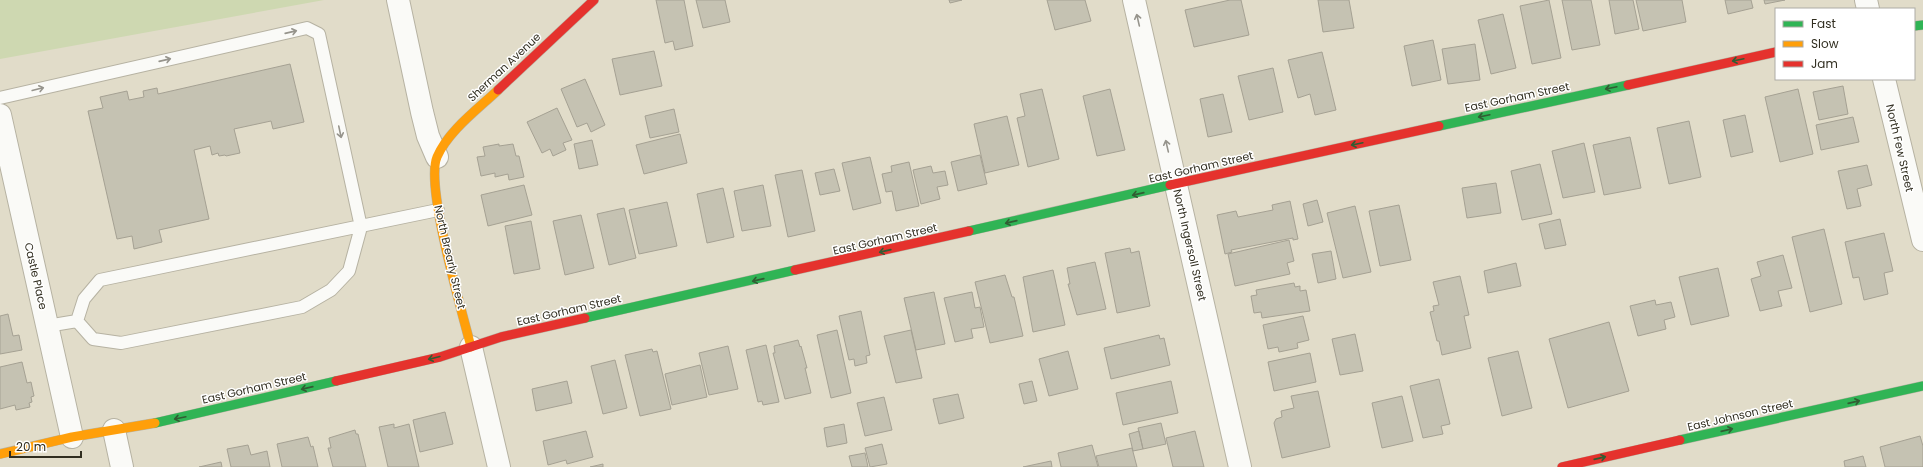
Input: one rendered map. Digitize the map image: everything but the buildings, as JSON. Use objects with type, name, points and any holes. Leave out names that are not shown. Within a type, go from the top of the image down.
[{"type":"main road","name":"Sherman Avenue","points":[[437,157],[454,131],[594,0]]},
{"type":"main road","name":"East Gorham Street","points":[[0,454],[72,437],[185,417],[440,357],[501,337],[1176,184],[1775,52]]},
{"type":"main road","name":"North Brearly Street","points":[[437,157],[434,172],[438,210],[471,347]]},
{"type":"main road","name":"East Johnson Street","points":[[1562,467],[1923,386]]},
{"type":"street","points":[[398,0],[422,112],[428,136],[437,157]]},
{"type":"street","name":"North Ingersoll Street","points":[[1134,0],[1240,467]]},
{"type":"street","name":"North Few Street","points":[[1884,80],[1923,240]]},
{"type":"street","name":"Castle Place","points":[[0,115],[72,437]]},
{"type":"street","name":"North Brearly Street","points":[[471,347],[499,467]]},
{"type":"street","points":[[114,430],[122,467]]},
{"type":"lane","points":[[0,98],[307,28],[319,34],[361,227],[349,271],[331,290],[302,307],[121,343],[94,339],[77,321]]},
{"type":"lane","points":[[77,321],[84,299],[100,280],[438,210]]},
{"type":"lane","points":[[47,326],[77,321]]},
{"type":"green space","points":[[0,0],[324,0],[0,59]]},
{"type":"traffic: fast","points":[[1915,26],[1923,25]]},
{"type":"traffic: fast","points":[[1439,126],[1628,85]]},
{"type":"traffic: fast","points":[[969,231],[1170,185]]},
{"type":"traffic: fast","points":[[585,318],[795,270]]},
{"type":"traffic: fast","points":[[155,423],[336,381]]},
{"type":"traffic: fast","points":[[1680,440],[1923,386]]},
{"type":"traffic: slow","points":[[471,347],[453,279],[440,220],[436,194],[435,172],[437,157],[448,138],[498,90]]},
{"type":"traffic: slow","points":[[0,454],[72,437],[155,423]]},
{"type":"traffic: jam","points":[[498,90],[594,0]]},
{"type":"traffic: jam","points":[[1628,85],[1775,52]]},
{"type":"traffic: jam","points":[[1170,185],[1439,126]]},
{"type":"traffic: jam","points":[[795,270],[969,231]]},
{"type":"traffic: jam","points":[[336,381],[440,357],[501,337],[585,318]]},
{"type":"traffic: jam","points":[[1562,467],[1680,440]]}]
